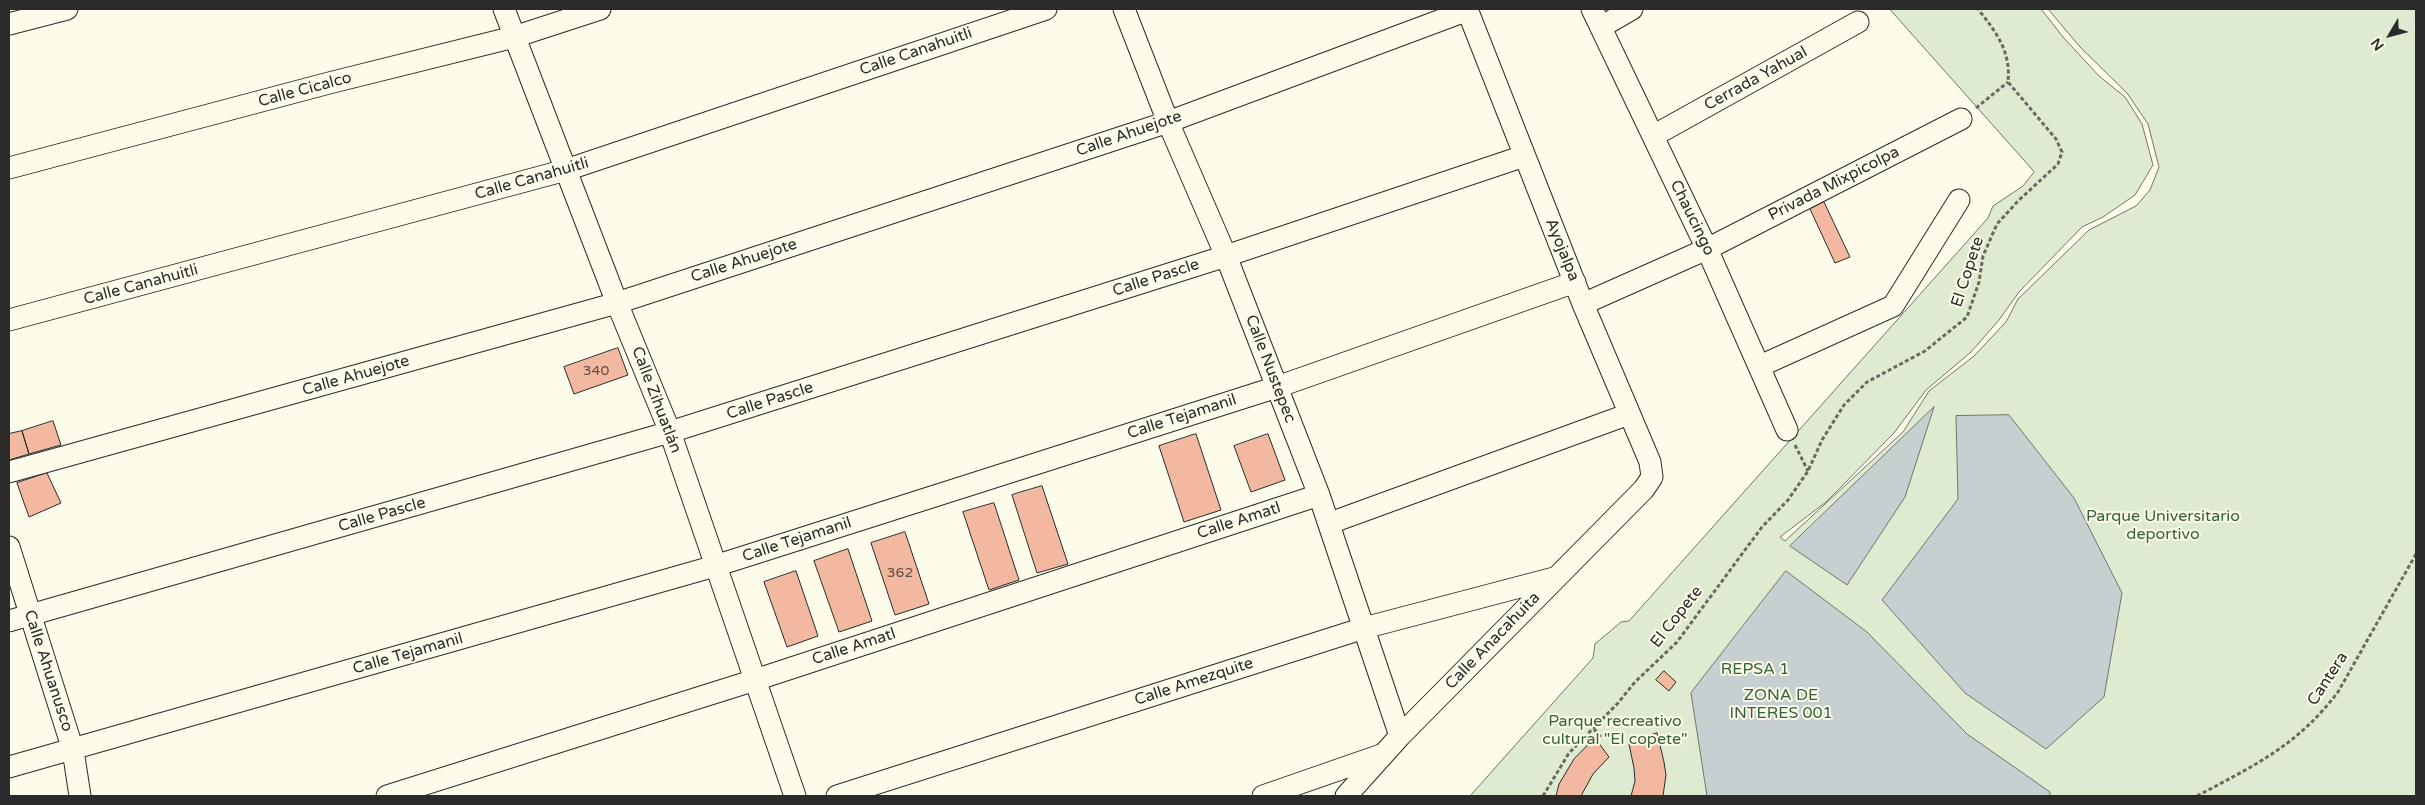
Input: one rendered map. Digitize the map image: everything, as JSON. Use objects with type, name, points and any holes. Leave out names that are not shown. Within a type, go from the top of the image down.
[{"type":"street","points":[[9,24],[67,9]]},
{"type":"street","name":"Calle Zihuatlán","points":[[504,9],[617,303],[670,432],[795,796]]},
{"type":"street","name":"Calle Cicalco","points":[[9,168],[329,83],[514,37],[600,9]]},
{"type":"street","name":"Calle Canahuitli","points":[[9,320],[566,170],[1046,9]]},
{"type":"street","name":"Calle Nustepec","points":[[1124,9],[1168,122],[1226,256],[1330,523],[1400,736]]},
{"type":"street","points":[[1596,18],[1632,9]]},
{"type":"street","name":"Calle Ahuejote","points":[[9,472],[617,303],[1168,122],[1467,10]]},
{"type":"street","name":"Ayojalpa","points":[[1467,10],[1583,304],[1650,462],[1652,477],[1644,489]]},
{"type":"street","name":"Chaucingo","points":[[1596,18],[1707,249],[1787,430]]},
{"type":"street","name":"Cerrada Yahual","points":[[1653,136],[1858,22]]},
{"type":"street","name":"Privada Mixpicolpa","points":[[1707,249],[1962,119]]},
{"type":"street","name":"Calle Pascle","points":[[9,621],[670,432],[1226,256],[1524,156]]},
{"type":"street","points":[[1760,366],[1893,306],[1959,200]]},
{"type":"street","points":[[1583,304],[1707,249]]},
{"type":"street","name":"Calle Tejamanil","points":[[9,767],[716,566],[1277,387],[1575,282]]},
{"type":"street","points":[[1330,523],[1629,414]]},
{"type":"street","name":"Calle Anacahuita","points":[[1346,796],[1400,736],[1644,489]]},
{"type":"street","name":"Calle Amatl","points":[[387,796],[755,680],[1319,495]]},
{"type":"street","name":"Calle Ahuanusco","points":[[9,547],[73,750],[80,796]]},
{"type":"street","name":"Calle Amezquite","points":[[838,796],[1364,628],[1554,578]]},
{"type":"street","points":[[1263,796],[1383,754]]},
{"type":"path","points":[[1962,119],[2008,82],[2010,69],[2007,54],[1999,36],[1978,9]]},
{"type":"path","name":"El Copete","points":[[1543,796],[1569,753],[1635,682],[1677,642],[1762,527],[1788,500],[1808,471],[1822,440],[1844,405],[1867,382],[1925,351],[1967,317],[1979,282],[1983,256],[1997,224],[2018,201],[2058,164],[2062,152],[2056,139],[2008,82]]},
{"type":"path","points":[[1787,430],[1808,471]]},
{"type":"path","name":"Cantera","points":[[2197,796],[2283,748],[2323,712],[2338,692],[2416,554]]},
{"type":"path","points":[[1594,728],[1600,737]]},
{"type":"green space","name":"Parque Universitario deportivo","points":[[1890,9],[2041,9],[2063,37],[2099,76],[2125,97],[2142,124],[2153,165],[2135,195],[2103,217],[2082,227],[2019,292],[1999,320],[1971,352],[1926,390],[1894,433],[1826,502],[1780,537],[1785,541],[1903,432],[1929,391],[1974,356],[2006,322],[2018,299],[2089,230],[2136,206],[2150,190],[2159,167],[2148,124],[2127,93],[2080,47],[2048,9],[2416,9],[2416,796],[1470,796],[1593,658],[1595,644],[1621,622],[1629,621],[1988,218],[1993,206],[2023,186],[2034,172]]},
{"type":"shaded area","points":[[1934,407],[1905,497],[1847,585],[1790,546]]},
{"type":"shaded area","points":[[2009,415],[2074,498],[2122,593],[2104,697],[2046,749],[1965,693],[1882,600],[1958,499],[1956,416]]},
{"type":"shaded area","name":"ZONA DE INTERES 001","points":[[1786,571],[1867,632],[1967,734],[2050,792],[2050,796],[1707,796],[1691,693]]},
{"type":"building","points":[[1824,202],[1850,257],[1835,263],[1810,209]]},
{"type":"building","points":[[618,348],[628,375],[574,394],[564,367]]},
{"type":"building","points":[[53,421],[61,445],[29,454],[22,431]]},
{"type":"building","points":[[22,431],[29,454],[9,460],[9,434]]},
{"type":"building","points":[[1196,434],[1221,510],[1184,522],[1159,446]]},
{"type":"building","points":[[1268,434],[1285,480],[1251,492],[1234,446]]},
{"type":"building","points":[[47,473],[61,503],[29,517],[17,483]]},
{"type":"building","points":[[1042,486],[1068,564],[1037,573],[1012,495]]},
{"type":"building","points":[[994,503],[1019,580],[989,590],[963,512]]},
{"type":"building","points":[[905,532],[929,604],[895,615],[871,543]]},
{"type":"building","points":[[848,549],[872,621],[839,632],[814,561]]},
{"type":"building","points":[[796,571],[818,636],[787,647],[764,582]]},
{"type":"building","points":[[1664,671],[1676,682],[1669,691],[1656,680]]},
{"type":"building","points":[[1657,733],[1666,775],[1663,796],[1631,796],[1635,781],[1629,744]]},
{"type":"building","points":[[1595,738],[1609,757],[1593,774],[1581,796],[1556,796],[1559,784],[1574,759]]},
{"type":"park label","name":"REPSA 1","points":[[1755,670]]},
{"type":"park label","name":"Parque recreativo cultural \"El copete\"","points":[[1615,731]]}]
